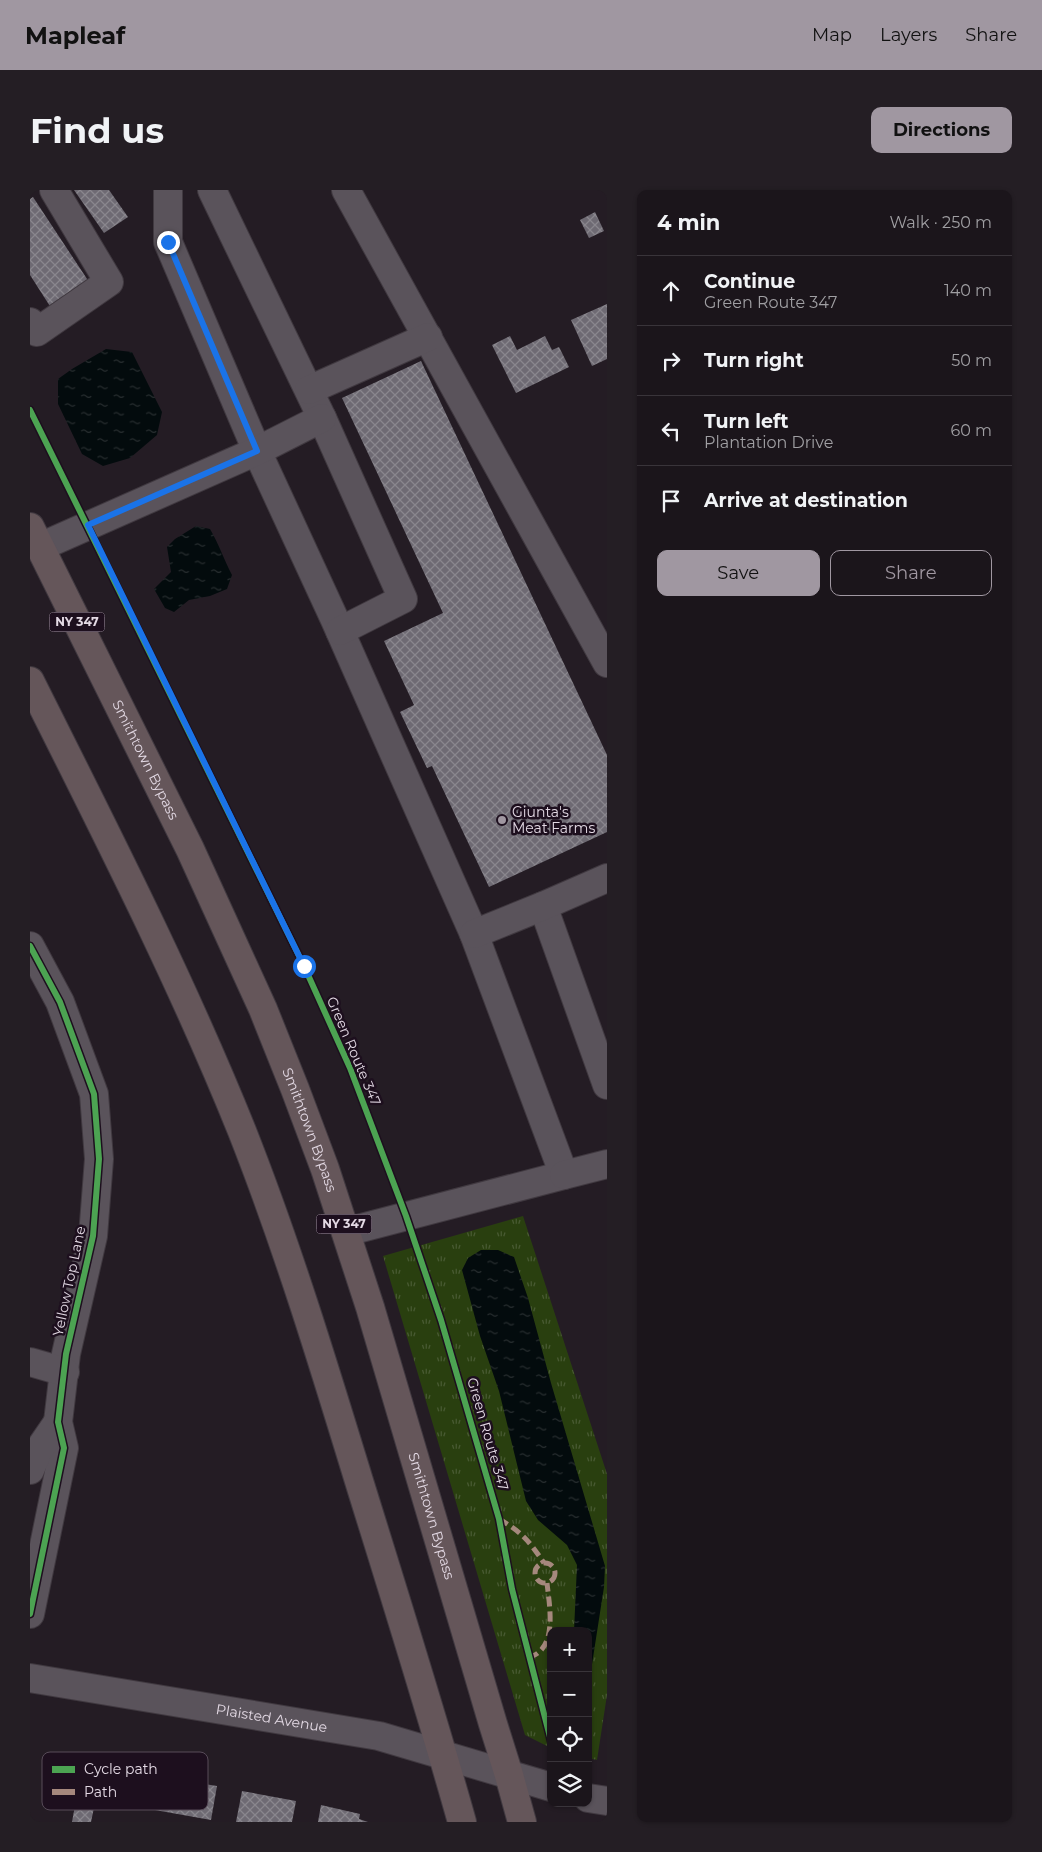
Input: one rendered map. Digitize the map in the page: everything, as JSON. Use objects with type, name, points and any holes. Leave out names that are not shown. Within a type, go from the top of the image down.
[{"type":"highway","name":"Smithtown Bypass","points":[[35,537],[190,849],[263,1009],[295,1089],[346,1232],[370,1307],[493,1724],[510,1775],[522,1822]]},
{"type":"highway","points":[[30,681],[173,973],[242,1131],[272,1210],[300,1292],[462,1822]]},
{"type":"street","points":[[30,322],[37,332],[109,282],[54,190]]},
{"type":"street","points":[[168,190],[168,242],[257,451],[340,631],[474,934],[564,1175]]},
{"type":"street","points":[[212,190],[309,390],[403,599],[340,631]]},
{"type":"street","points":[[346,190],[607,663]]},
{"type":"street","points":[[309,390],[428,337]]},
{"type":"street","points":[[35,537],[257,451],[322,418]]},
{"type":"street","points":[[474,934],[607,878]]},
{"type":"street","points":[[543,906],[607,1085]]},
{"type":"street","name":"Yellow Top Lane","points":[[30,946],[60,1002],[94,1094],[99,1159],[93,1236],[66,1354],[58,1422],[64,1448],[34,1570],[30,1614]]},
{"type":"street","points":[[346,1232],[607,1164]]},
{"type":"street","points":[[30,1362],[65,1372]]},
{"type":"street","name":"Yellow Top Lane","points":[[30,1470],[38,1451],[58,1422]]},
{"type":"street","name":"Plaisted Avenue","points":[[30,1678],[379,1736],[547,1786]]},
{"type":"street","points":[[592,1799],[607,1801]]},
{"type":"green space","points":[[523,1216],[607,1474],[607,1695],[597,1760],[592,1759],[592,1627],[547,1627],[547,1746],[525,1735],[383,1256]]},
{"type":"water","points":[[106,349],[132,352],[162,412],[157,435],[130,458],[103,466],[82,454],[58,404],[58,379]]},
{"type":"water","points":[[196,526],[210,529],[232,575],[227,589],[210,596],[189,600],[174,612],[165,608],[154,589],[171,572],[167,547],[175,539]]},
{"type":"water","points":[[481,1250],[498,1250],[514,1257],[528,1298],[605,1566],[604,1587],[592,1664],[592,1627],[574,1627],[577,1565],[567,1545],[538,1520],[526,1501],[499,1391],[480,1336],[462,1270],[468,1258]]},
{"type":"building","points":[[74,190],[109,190],[128,217],[104,233]]},
{"type":"building","points":[[33,197],[93,288],[55,314],[30,275],[30,199]]},
{"type":"building","points":[[595,212],[604,231],[589,238],[580,220]]},
{"type":"building","points":[[607,304],[607,359],[592,366],[571,320]]},
{"type":"building","points":[[510,336],[517,350],[545,336],[552,350],[559,347],[569,367],[516,393],[492,345]]},
{"type":"building","points":[[421,361],[607,755],[607,832],[489,887],[432,766],[427,768],[400,712],[414,705],[384,641],[443,613],[342,398]]},
{"type":"building","points":[[208,1785],[217,1786],[211,1820],[155,1810],[208,1810]]},
{"type":"building","points":[[242,1791],[296,1801],[292,1822],[236,1822]]},
{"type":"building","points":[[321,1805],[360,1814],[359,1819],[368,1822],[318,1822]]},
{"type":"building","points":[[74,1810],[94,1810],[91,1822],[72,1822]]},
{"type":"marked path","points":[[499,1519],[525,1538],[544,1563]]},
{"type":"marked path","points":[[545,1563],[552,1566],[555,1573],[552,1580],[545,1583],[538,1580],[535,1573],[538,1566],[545,1563]]},
{"type":"marked path","points":[[529,1658],[539,1652],[548,1638],[550,1609],[547,1583]]},
{"type":"cycle path","name":"Green Route 347","points":[[30,410],[304,966],[350,1068],[406,1216],[441,1320],[499,1519],[512,1589],[547,1725]]},
{"type":"cycle path","points":[[30,946],[60,1002],[94,1094],[99,1159],[93,1236],[66,1354],[58,1422],[64,1448],[30,1614]]},
{"type":"place","name":"Giunta's Meat Farms","points":[[502,820]]},
{"type":"route","points":[[168,242],[257,451],[88,525],[304,966]]}]
